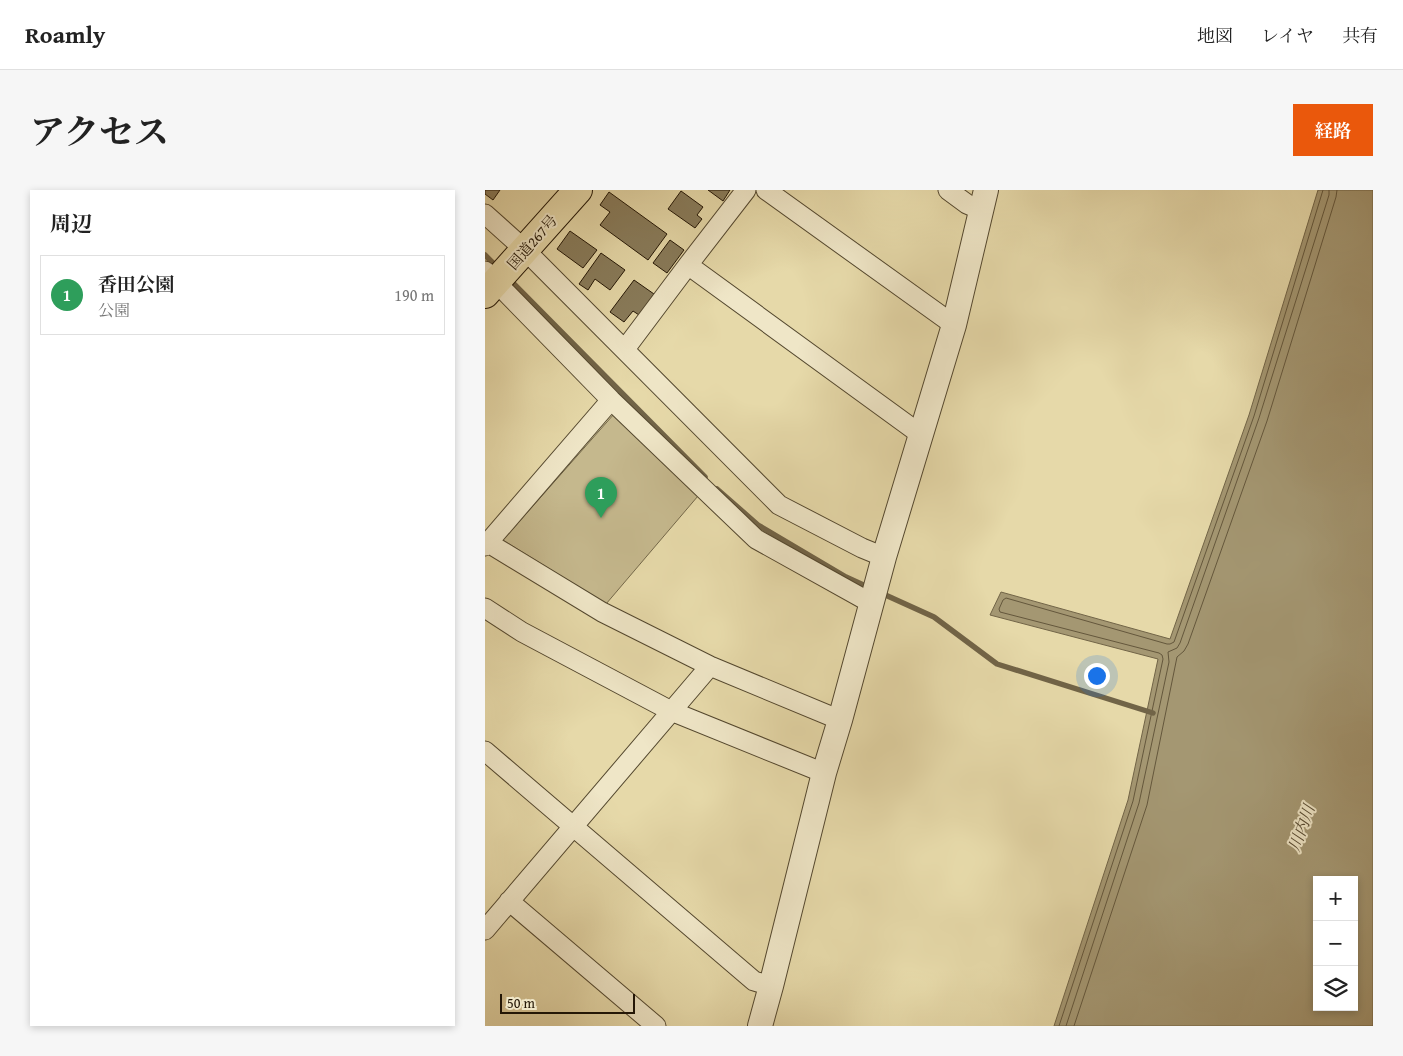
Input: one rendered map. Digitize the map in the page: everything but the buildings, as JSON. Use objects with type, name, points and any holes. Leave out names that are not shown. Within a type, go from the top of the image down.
[{"type":"highway","name":"国道267号","points":[[501,272],[578,190]]},
{"type":"street","points":[[625,349],[746,190]]},
{"type":"street","points":[[766,190],[954,324]]},
{"type":"street","points":[[760,1026],[824,773],[884,557],[954,324],[984,200],[967,204],[948,190]]},
{"type":"street","points":[[485,214],[501,272],[611,400],[756,539],[871,603]]},
{"type":"street","points":[[688,264],[920,434]]},
{"type":"street","points":[[501,272],[625,349],[779,505],[862,548],[884,557]]},
{"type":"street","points":[[611,400],[486,544],[602,612],[710,666],[840,720]]},
{"type":"street","points":[[485,608],[521,632],[671,711],[824,773]]},
{"type":"street","points":[[485,930],[710,666]]},
{"type":"street","points":[[485,751],[754,981],[771,986]]},
{"type":"street","points":[[509,901],[656,1026]]},
{"type":"shaded area","points":[[614,414],[698,496],[606,604],[503,540]]},
{"type":"water","name":"川内川","points":[[1318,190],[1373,190],[1373,1026],[1054,1026],[1128,800],[1158,659],[990,615],[1001,592],[1170,639],[1249,415]]},
{"type":"waterway","points":[[485,255],[499,269]]},
{"type":"waterway","points":[[509,279],[705,477]]},
{"type":"waterway","points":[[717,489],[758,525],[846,577],[870,588]]},
{"type":"waterway","points":[[881,593],[934,617],[997,664],[1153,713]]},
{"type":"place","name":"香田公園","points":[[601,518]]}]
